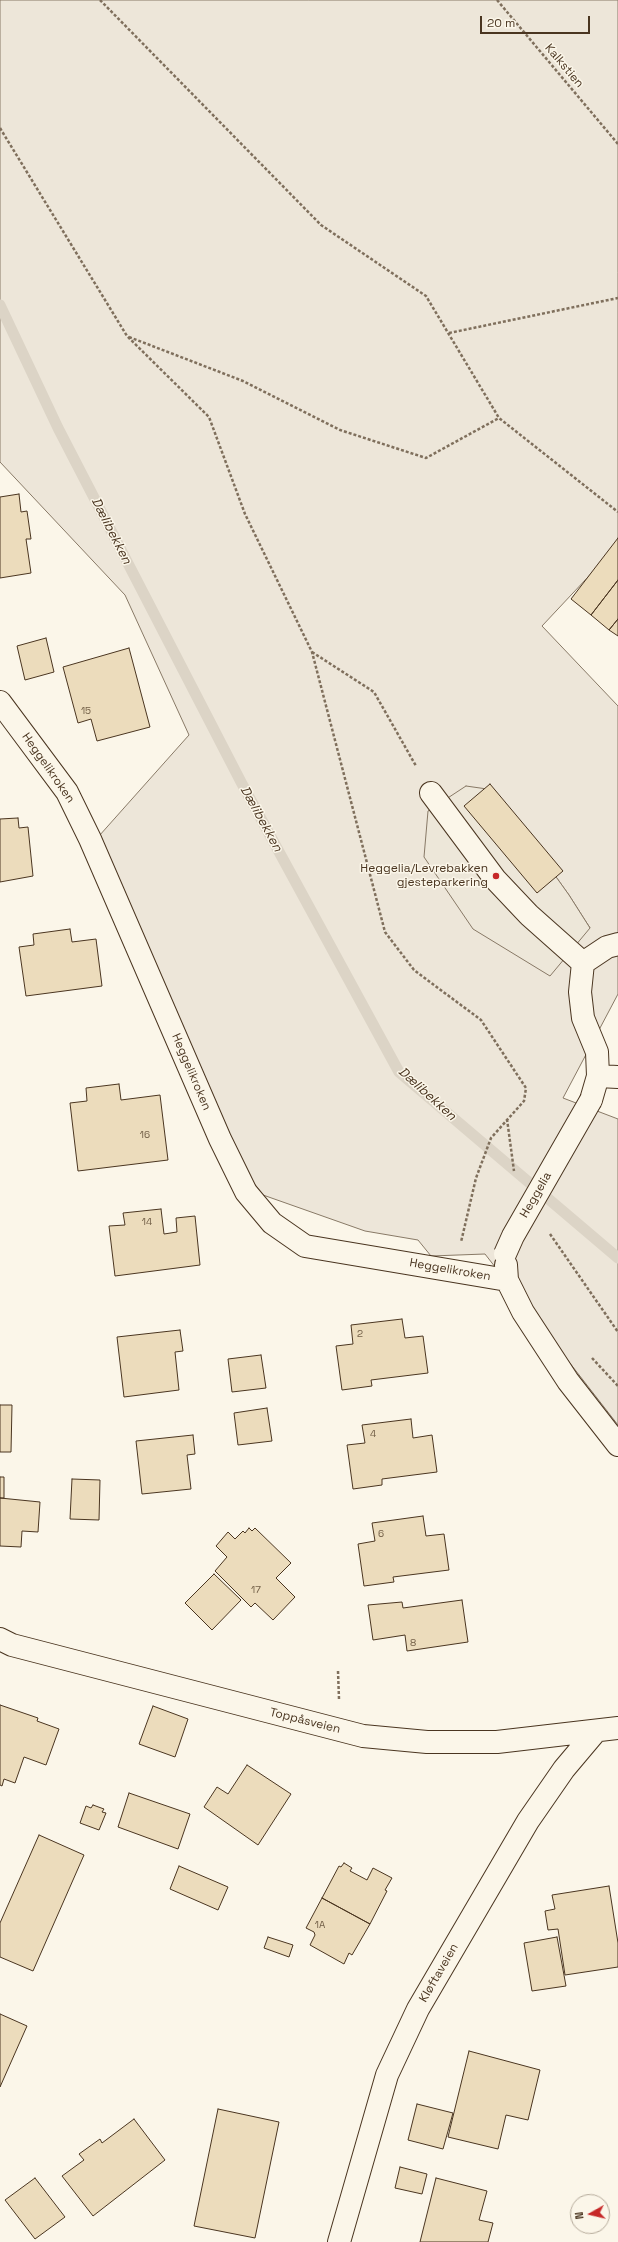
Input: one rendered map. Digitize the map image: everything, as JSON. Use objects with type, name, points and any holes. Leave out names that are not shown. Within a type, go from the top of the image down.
[{"type":"street","name":"Heggelikroken","points":[[0,702],[68,792],[90,839],[220,1139],[246,1192],[272,1223],[306,1246],[507,1280]]},
{"type":"street","points":[[431,793],[495,879],[529,915],[583,962],[607,947],[618,944]]},
{"type":"street","name":"Heggelia","points":[[583,962],[580,992],[583,1018],[608,1077],[591,1100],[513,1236],[506,1254],[507,1280],[523,1312],[564,1374],[618,1445]]},
{"type":"street","name":"Toppåsveien","points":[[0,1639],[12,1645],[363,1736],[427,1742],[497,1742],[618,1728]]},
{"type":"street","name":"Kløftaveien","points":[[339,2242],[387,2075],[418,2009],[528,1821],[564,1769],[596,1731]]},
{"type":"path","points":[[100,0],[321,225],[426,296],[500,418],[618,512]]},
{"type":"path","name":"Kalkstien","points":[[497,0],[618,144]]},
{"type":"path","points":[[0,128],[127,336],[209,417],[245,514],[312,652],[385,932],[414,970],[481,1020],[526,1088],[524,1101],[491,1138],[476,1178],[455,1272]]},
{"type":"path","points":[[448,333],[618,298]]},
{"type":"path","points":[[127,336],[243,381],[340,430],[426,458],[500,418]]},
{"type":"path","points":[[312,652],[374,692],[431,793]]},
{"type":"shaded area","points":[[0,0],[618,0],[618,545],[542,626],[618,706],[618,994],[563,1098],[618,1119],[618,1425],[485,1254],[431,1256],[418,1240],[365,1231],[263,1195],[220,1139],[99,836],[189,735],[125,595],[0,462]],"holes":[[[494,790],[569,895],[590,928]]]},
{"type":"shaded area","name":"Heggelia/Levrebakken gjesteparkering","points":[[466,786],[494,790],[569,895],[590,928],[550,976],[473,929],[424,857],[428,811]]},
{"type":"building","points":[[19,494],[21,512],[27,511],[31,539],[26,539],[31,573],[0,578],[0,497]]},
{"type":"building","points":[[618,538],[618,580],[591,615],[571,599]]},
{"type":"building","points":[[618,580],[618,619],[609,630],[591,615]]},
{"type":"building","points":[[618,619],[618,636],[609,630]]},
{"type":"building","points":[[46,638],[54,672],[25,680],[17,646]]},
{"type":"building","points":[[129,648],[150,727],[97,741],[91,719],[78,723],[63,667]]},
{"type":"building","points":[[490,784],[563,871],[537,893],[464,806]]},
{"type":"building","points":[[18,818],[19,828],[28,827],[33,876],[0,882],[0,819]]},
{"type":"building","points":[[70,929],[72,942],[96,939],[102,986],[26,996],[19,947],[34,945],[33,934]]},
{"type":"building","points":[[119,1084],[121,1100],[160,1095],[168,1160],[78,1171],[70,1103],[87,1101],[86,1088]]},
{"type":"building","points":[[161,1209],[164,1234],[177,1232],[176,1218],[195,1216],[200,1265],[115,1276],[109,1226],[125,1225],[123,1213]]},
{"type":"building","points":[[402,1319],[405,1338],[423,1336],[428,1373],[371,1380],[372,1386],[342,1390],[336,1346],[353,1344],[351,1325]]},
{"type":"building","points":[[180,1330],[183,1351],[175,1352],[179,1390],[124,1397],[117,1337]]},
{"type":"building","points":[[261,1355],[266,1388],[232,1392],[228,1359]]},
{"type":"building","points":[[0,1405],[12,1405],[11,1452],[0,1452]]},
{"type":"building","points":[[267,1408],[272,1441],[238,1445],[234,1413]]},
{"type":"building","points":[[411,1419],[413,1438],[432,1435],[437,1472],[382,1479],[382,1485],[353,1489],[347,1445],[365,1443],[362,1425]]},
{"type":"building","points":[[193,1435],[195,1454],[187,1455],[191,1489],[142,1494],[136,1441]]},
{"type":"building","points":[[0,1477],[4,1477],[4,1498],[0,1498]]},
{"type":"building","points":[[72,1479],[100,1480],[99,1520],[70,1519]]},
{"type":"building","points":[[0,1498],[40,1502],[38,1532],[22,1531],[21,1547],[0,1546]]},
{"type":"building","points":[[423,1516],[426,1536],[444,1534],[449,1570],[393,1577],[394,1582],[364,1586],[358,1544],[375,1541],[372,1523]]},
{"type":"building","points":[[249,1528],[252,1531],[255,1528],[291,1563],[276,1578],[295,1597],[273,1620],[255,1603],[251,1607],[215,1571],[227,1557],[216,1546],[228,1532],[235,1539],[243,1531],[245,1533]]},
{"type":"building","points":[[214,1574],[241,1600],[212,1630],[185,1603]]},
{"type":"building","points":[[462,1600],[468,1642],[407,1651],[405,1635],[373,1640],[368,1605],[402,1602],[403,1608]]},
{"type":"building","points":[[0,1705],[38,1718],[37,1721],[59,1729],[46,1765],[24,1757],[15,1783],[4,1779],[2,1786],[0,1785]]},
{"type":"building","points":[[153,1706],[188,1719],[175,1757],[139,1744]]},
{"type":"building","points":[[247,1765],[291,1794],[258,1845],[204,1807],[217,1787],[228,1794]]},
{"type":"building","points":[[129,1793],[190,1814],[178,1849],[118,1827]]},
{"type":"building","points":[[93,1805],[104,1809],[102,1812],[106,1813],[99,1830],[80,1823],[86,1806],[91,1808]]},
{"type":"building","points":[[39,1835],[84,1855],[33,1971],[0,1957],[0,1923]]},
{"type":"building","points":[[344,1863],[352,1868],[350,1871],[367,1880],[373,1868],[392,1878],[370,1924],[322,1898],[339,1866],[341,1867]]},
{"type":"building","points":[[179,1866],[228,1887],[218,1910],[170,1889]]},
{"type":"building","points":[[609,1886],[618,1943],[618,1967],[565,1975],[558,1929],[548,1930],[545,1911],[555,1909],[552,1895]]},
{"type":"building","points":[[322,1898],[370,1924],[352,1955],[349,1953],[344,1964],[310,1945],[315,1935],[314,1932],[306,1928]]},
{"type":"building","points":[[268,1937],[293,1945],[289,1957],[264,1948]]},
{"type":"building","points":[[557,1937],[566,1986],[532,1991],[524,1943]]},
{"type":"building","points":[[0,2014],[27,2026],[0,2087]]},
{"type":"building","points":[[469,2051],[540,2070],[528,2120],[506,2115],[498,2149],[448,2137]]},
{"type":"building","points":[[417,2104],[453,2113],[443,2149],[408,2140]]},
{"type":"building","points":[[218,2109],[279,2122],[255,2238],[194,2226]]},
{"type":"building","points":[[134,2119],[165,2160],[93,2216],[62,2176],[84,2160],[79,2154],[100,2139],[102,2143]]},
{"type":"building","points":[[400,2167],[427,2174],[422,2194],[395,2188]]},
{"type":"building","points":[[35,2178],[65,2217],[35,2239],[5,2200]]},
{"type":"building","points":[[436,2178],[487,2191],[479,2220],[493,2223],[488,2242],[420,2242]]},
{"type":"waterway","name":"Dælibekken","points":[[0,305],[58,428],[241,782],[399,1072],[618,1258]]},
{"type":"place","name":"Heggelia/Levrebakken gjesteparkering","points":[[496,876]]}]
